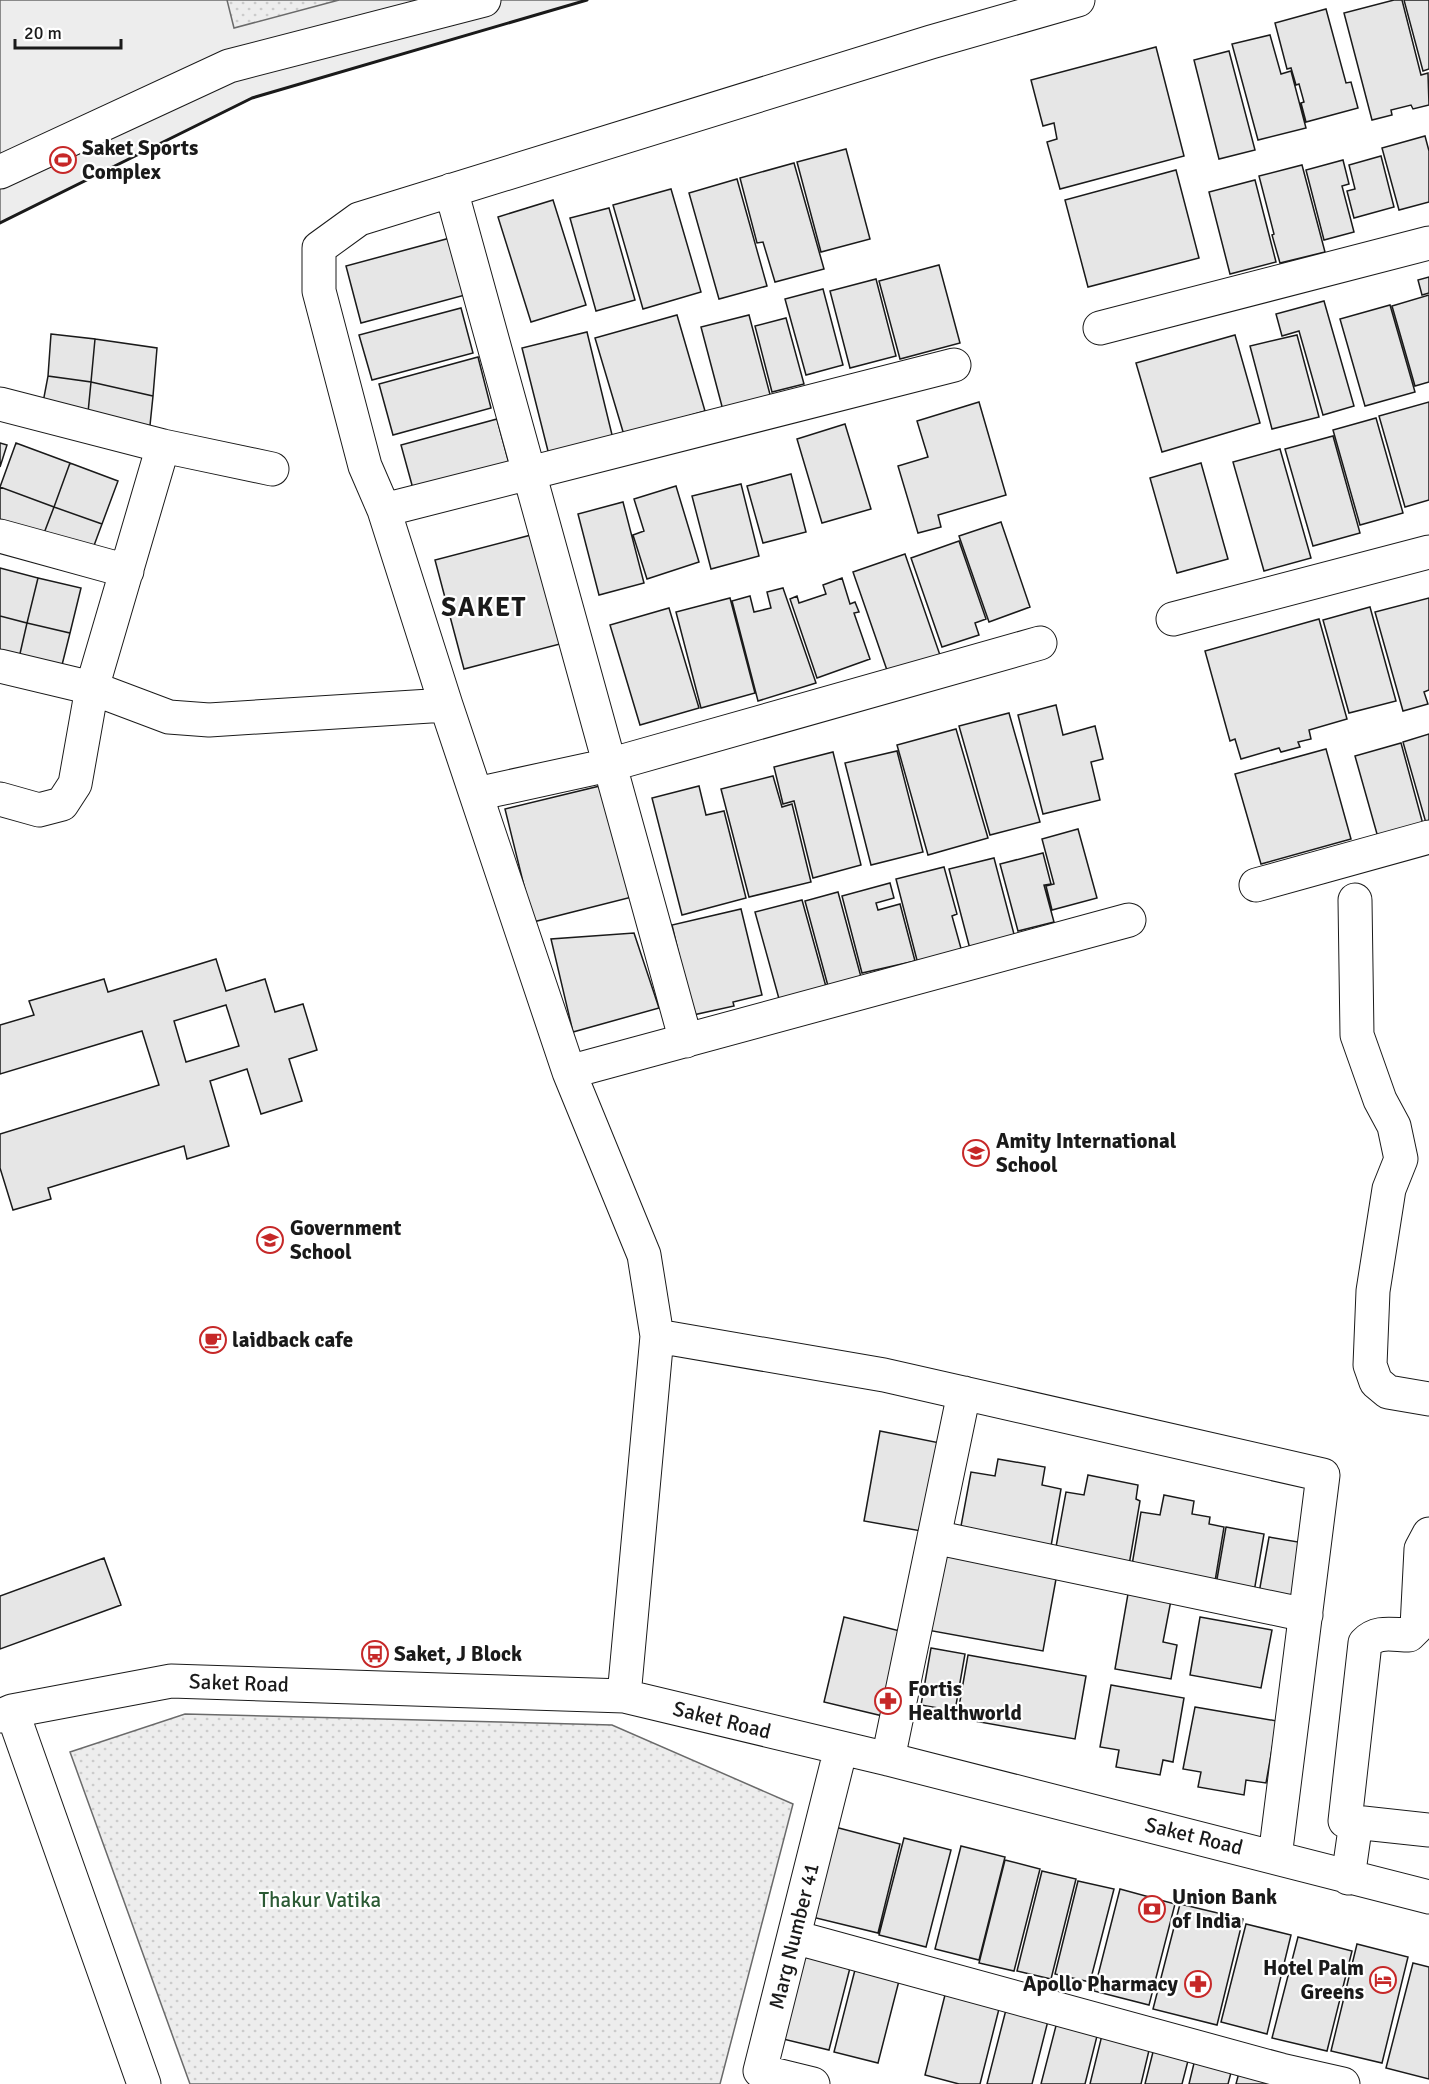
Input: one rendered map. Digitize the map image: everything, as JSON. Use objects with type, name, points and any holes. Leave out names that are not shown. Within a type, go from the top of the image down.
[{"type":"street","points":[[0,172],[229,66],[484,0]]},
{"type":"street","points":[[624,1696],[657,1336],[644,1255],[569,1072],[446,705],[384,510],[365,466],[319,291],[319,248],[359,219],[931,42],[1078,0]]},
{"type":"street","points":[[451,190],[686,1041]]},
{"type":"street","points":[[1100,328],[1429,243]]},
{"type":"street","points":[[384,510],[954,365]]},
{"type":"street","points":[[0,404],[164,446],[272,469]]},
{"type":"street","points":[[0,799],[39,810],[62,804],[75,784],[92,688],[164,446]]},
{"type":"street","points":[[0,536],[127,571]]},
{"type":"street","points":[[1173,619],[1429,552]]},
{"type":"street","points":[[476,794],[609,765],[1040,643]]},
{"type":"street","points":[[0,666],[92,688],[169,717],[209,720],[446,705]]},
{"type":"street","points":[[1256,885],[1429,837]]},
{"type":"street","points":[[1355,900],[1358,1035],[1380,1100],[1394,1126],[1401,1159],[1389,1189],[1372,1291],[1370,1365],[1376,1382],[1388,1392],[1429,1399]]},
{"type":"street","points":[[569,1072],[1129,920]]},
{"type":"street","points":[[657,1336],[884,1375],[1323,1475],[1275,1857]]},
{"type":"street","points":[[888,1760],[964,1393]]},
{"type":"street","points":[[1429,1534],[1421,1549],[1417,1626],[1409,1635],[1382,1634],[1371,1636],[1365,1643],[1345,1821],[1429,1830]]},
{"type":"street","points":[[934,1536],[1306,1615]]},
{"type":"street","name":"Saket Road","points":[[6,1714],[171,1681],[624,1696],[841,1748],[1429,1897]]},
{"type":"street","points":[[6,1714],[144,2084]]},
{"type":"street","name":"Marg Number 41","points":[[813,2084],[758,2078],[841,1748]]},
{"type":"street","points":[[1348,1878],[1356,1822]]},
{"type":"street","points":[[794,1936],[1281,2070],[1343,2084]]},
{"type":"shaded area","name":"Saket Sports Complex","points":[[0,0],[587,0],[252,98],[0,223]]},
{"type":"green space","points":[[227,0],[339,0],[234,28]]},
{"type":"green space","name":"Thakur Vatika","points":[[185,1714],[612,1725],[793,1804],[720,2084],[190,2084],[70,1752]]},
{"type":"building","points":[[1402,0],[1421,75],[1428,73],[1429,105],[1413,109],[1411,105],[1391,110],[1392,115],[1372,120],[1344,13]]},
{"type":"building","points":[[1404,0],[1429,0],[1429,69],[1423,71]]},
{"type":"building","points":[[1326,9],[1346,83],[1351,82],[1358,108],[1306,122],[1299,84],[1296,85],[1291,68],[1287,69],[1275,23]]},
{"type":"building","points":[[1270,35],[1281,74],[1291,71],[1306,128],[1258,140],[1232,44]]},
{"type":"building","points":[[1156,47],[1184,156],[1060,189],[1047,142],[1057,139],[1054,123],[1043,126],[1031,80]]},
{"type":"building","points":[[1229,51],[1255,150],[1219,159],[1194,60]]},
{"type":"building","points":[[1425,136],[1429,151],[1429,202],[1399,210],[1382,148]]},
{"type":"building","points":[[846,149],[870,239],[821,252],[797,162]]},
{"type":"building","points":[[1381,156],[1394,207],[1354,218],[1347,191],[1355,189],[1349,165]]},
{"type":"building","points":[[1343,160],[1349,184],[1342,186],[1354,232],[1324,240],[1306,170]]},
{"type":"building","points":[[794,163],[824,269],[775,282],[763,242],[757,243],[740,178]]},
{"type":"building","points":[[1302,165],[1325,252],[1280,263],[1259,176]]},
{"type":"building","points":[[1176,170],[1199,258],[1088,287],[1065,200]]},
{"type":"building","points":[[737,179],[767,286],[719,299],[689,193]]},
{"type":"building","points":[[1255,180],[1276,262],[1230,274],[1209,192]]},
{"type":"building","points":[[671,189],[701,292],[643,309],[613,205]]},
{"type":"building","points":[[553,200],[586,305],[531,322],[498,217]]},
{"type":"building","points":[[609,208],[635,300],[596,311],[570,218]]},
{"type":"building","points":[[450,238],[465,295],[361,323],[346,266]]},
{"type":"building","points":[[939,265],[960,343],[900,359],[879,281]]},
{"type":"building","points":[[1429,277],[1429,293],[1422,295],[1418,280]]},
{"type":"building","points":[[876,279],[896,356],[850,368],[830,291]]},
{"type":"building","points":[[823,289],[843,365],[806,375],[785,299]]},
{"type":"building","points":[[1429,295],[1429,382],[1415,386],[1392,306]]},
{"type":"building","points":[[1324,301],[1354,406],[1323,415],[1299,331],[1282,336],[1276,314]]},
{"type":"building","points":[[1390,305],[1415,392],[1365,406],[1340,319]]},
{"type":"building","points":[[461,308],[473,353],[372,380],[359,335]]},
{"type":"building","points":[[677,315],[705,411],[624,435],[595,338]]},
{"type":"building","points":[[749,315],[772,402],[724,414],[701,327]]},
{"type":"building","points":[[786,318],[804,384],[772,392],[755,326]]},
{"type":"building","points":[[587,332],[614,443],[550,459],[522,348]]},
{"type":"building","points":[[51,334],[95,339],[91,382],[48,376]]},
{"type":"building","points":[[1235,335],[1260,423],[1162,452],[1136,363]]},
{"type":"building","points":[[1297,335],[1319,417],[1272,429],[1250,346]]},
{"type":"building","points":[[95,339],[157,348],[153,396],[91,382]]},
{"type":"building","points":[[478,357],[491,408],[393,435],[379,384]]},
{"type":"building","points":[[48,376],[91,382],[87,423],[41,413]]},
{"type":"building","points":[[91,382],[153,396],[149,435],[87,423]]},
{"type":"building","points":[[979,402],[1006,495],[938,515],[941,527],[918,533],[898,466],[928,457],[917,421]]},
{"type":"building","points":[[1429,402],[1429,500],[1405,507],[1379,416]]},
{"type":"building","points":[[1376,418],[1403,513],[1360,525],[1333,430]]},
{"type":"building","points":[[497,419],[511,471],[415,496],[401,445]]},
{"type":"building","points":[[845,424],[871,509],[822,523],[797,439]]},
{"type":"building","points":[[1333,436],[1360,533],[1313,546],[1285,449]]},
{"type":"building","points":[[0,443],[7,445],[0,467]]},
{"type":"building","points":[[16,443],[70,463],[54,507],[0,487]]},
{"type":"building","points":[[1280,449],[1311,558],[1264,571],[1233,462]]},
{"type":"building","points":[[70,463],[118,481],[102,524],[54,507]]},
{"type":"building","points":[[1201,463],[1228,559],[1177,573],[1150,478]]},
{"type":"building","points":[[791,474],[806,532],[763,543],[747,486]]},
{"type":"building","points":[[741,484],[759,556],[711,569],[692,496]]},
{"type":"building","points":[[676,486],[699,562],[647,579],[633,535],[644,531],[634,499]]},
{"type":"building","points":[[0,487],[54,507],[41,541],[0,526]]},
{"type":"building","points":[[623,502],[644,583],[599,595],[578,514]]},
{"type":"building","points":[[54,507],[102,524],[89,559],[41,541]]},
{"type":"building","points":[[1001,522],[1030,607],[989,622],[959,536]]},
{"type":"building","points":[[531,535],[560,644],[464,669],[435,560]]},
{"type":"building","points":[[959,541],[986,619],[975,623],[979,635],[942,647],[911,558]]},
{"type":"building","points":[[905,554],[941,658],[889,676],[853,572]]},
{"type":"building","points":[[0,568],[38,578],[27,623],[0,616]]},
{"type":"building","points":[[38,578],[81,588],[70,633],[27,623]]},
{"type":"building","points":[[842,578],[850,604],[855,602],[859,612],[854,613],[870,659],[817,678],[790,599],[797,596],[799,603],[826,594],[823,585]]},
{"type":"building","points":[[783,588],[816,683],[758,701],[732,601],[750,596],[754,612],[771,608],[767,592]]},
{"type":"building","points":[[730,598],[755,693],[701,708],[676,612]]},
{"type":"building","points":[[1429,598],[1429,690],[1424,692],[1428,704],[1403,711],[1375,612]]},
{"type":"building","points":[[1370,607],[1396,701],[1349,713],[1323,620]]},
{"type":"building","points":[[669,608],[699,708],[640,725],[610,625]]},
{"type":"building","points":[[0,616],[27,623],[19,658],[0,654]]},
{"type":"building","points":[[1319,619],[1347,719],[1309,730],[1311,739],[1298,742],[1300,747],[1281,752],[1279,748],[1241,759],[1235,739],[1230,741],[1205,651]]},
{"type":"building","points":[[27,623],[70,633],[61,669],[19,658]]},
{"type":"building","points":[[1056,705],[1063,735],[1095,726],[1103,759],[1091,762],[1100,800],[1043,814],[1018,715]]},
{"type":"building","points":[[1009,713],[1040,822],[990,835],[959,726]]},
{"type":"building","points":[[956,729],[988,838],[928,855],[897,745]]},
{"type":"building","points":[[1429,734],[1429,823],[1426,823],[1403,742]]},
{"type":"building","points":[[1401,743],[1424,828],[1379,841],[1355,756]]},
{"type":"building","points":[[1326,749],[1351,839],[1261,864],[1235,774]]},
{"type":"building","points":[[897,751],[923,852],[871,865],[845,763]]},
{"type":"building","points":[[833,752],[861,865],[813,878],[794,801],[783,804],[774,767]]},
{"type":"building","points":[[773,776],[782,807],[792,804],[811,882],[749,897],[721,789]]},
{"type":"building","points":[[608,784],[636,896],[533,922],[505,809]]},
{"type":"building","points":[[699,786],[706,815],[724,811],[746,898],[682,915],[652,798]]},
{"type":"building","points":[[1078,829],[1097,898],[1052,910],[1046,886],[1054,884],[1042,839]]},
{"type":"building","points":[[1043,853],[1051,884],[1044,885],[1054,922],[1018,931],[1000,864]]},
{"type":"building","points":[[994,858],[1015,938],[970,949],[949,869]]},
{"type":"building","points":[[944,867],[957,914],[952,916],[962,952],[918,964],[896,879]]},
{"type":"building","points":[[890,883],[894,898],[876,903],[878,910],[900,904],[915,961],[862,973],[842,896]]},
{"type":"building","points":[[838,892],[861,977],[828,986],[805,901]]},
{"type":"building","points":[[802,900],[828,994],[781,1006],[755,912]]},
{"type":"building","points":[[741,909],[762,995],[733,1002],[734,1006],[693,1015],[672,925]]},
{"type":"building","points":[[634,933],[659,1008],[573,1032],[551,939]]},
{"type":"building","points":[[216,959],[226,991],[265,979],[275,1012],[303,1004],[317,1050],[289,1059],[302,1101],[261,1114],[247,1069],[210,1081],[229,1146],[187,1159],[184,1146],[48,1188],[51,1199],[13,1210],[0,1168],[0,1134],[159,1085],[142,1031],[0,1074],[0,1025],[34,1015],[29,1001],[104,979],[108,992]],"holes":[[[226,1005],[239,1046],[186,1062],[174,1021]]]},
{"type":"building","points":[[880,1431],[945,1444],[927,1532],[864,1521]]},
{"type":"building","points":[[998,1459],[1045,1467],[1042,1485],[1061,1489],[1050,1552],[959,1537],[971,1472],[995,1476]]},
{"type":"building","points":[[1088,1475],[1138,1485],[1136,1499],[1140,1501],[1128,1571],[1054,1558],[1066,1492],[1084,1495]]},
{"type":"building","points":[[1164,1495],[1194,1501],[1192,1514],[1210,1517],[1209,1524],[1224,1527],[1214,1587],[1131,1571],[1141,1512],[1160,1515]]},
{"type":"building","points":[[1226,1527],[1264,1534],[1254,1592],[1216,1585]]},
{"type":"building","points":[[1269,1537],[1310,1544],[1300,1600],[1259,1593]]},
{"type":"building","points":[[942,1548],[1058,1568],[1043,1651],[927,1630]]},
{"type":"building","points":[[104,1558],[121,1605],[0,1649],[0,1596]]},
{"type":"building","points":[[1129,1588],[1172,1595],[1163,1642],[1177,1645],[1171,1679],[1115,1669]]},
{"type":"building","points":[[844,1617],[904,1632],[887,1717],[824,1702]]},
{"type":"building","points":[[1200,1617],[1272,1630],[1261,1688],[1190,1675]]},
{"type":"building","points":[[931,1648],[965,1654],[955,1711],[921,1705]]},
{"type":"building","points":[[968,1655],[1086,1676],[1075,1739],[957,1718]]},
{"type":"building","points":[[1111,1685],[1184,1698],[1173,1762],[1163,1760],[1160,1775],[1116,1767],[1119,1750],[1100,1747]]},
{"type":"building","points":[[1195,1707],[1277,1721],[1266,1783],[1246,1780],[1244,1795],[1198,1787],[1201,1772],[1183,1769]]},
{"type":"building","points":[[835,1827],[900,1844],[878,1933],[812,1917]]},
{"type":"building","points":[[904,1838],[951,1850],[926,1947],[879,1935]]},
{"type":"building","points":[[961,1846],[1005,1857],[979,1960],[935,1949]]},
{"type":"building","points":[[1005,1860],[1040,1869],[1014,1971],[979,1963]]},
{"type":"building","points":[[1042,1871],[1076,1879],[1051,1979],[1017,1971]]},
{"type":"building","points":[[1078,1881],[1114,1889],[1090,1982],[1055,1974]]},
{"type":"building","points":[[1120,1889],[1175,1904],[1149,2005],[1094,1991]]},
{"type":"building","points":[[1180,1904],[1243,1919],[1217,2025],[1153,2009]]},
{"type":"building","points":[[1246,1924],[1291,1935],[1267,2034],[1221,2022]]},
{"type":"building","points":[[1298,1937],[1352,1951],[1327,2051],[1272,2038]]},
{"type":"building","points":[[1357,1944],[1408,1957],[1382,2063],[1331,2051]]},
{"type":"building","points":[[805,1952],[851,1964],[829,2050],[783,2039]]},
{"type":"building","points":[[857,1962],[901,1973],[878,2063],[834,2052]]},
{"type":"building","points":[[1413,1963],[1429,1967],[1429,2079],[1386,2068]]},
{"type":"building","points":[[947,1987],[1001,2001],[980,2084],[959,2084],[925,2075]]},
{"type":"building","points":[[1009,1998],[1051,2009],[1032,2084],[987,2084]]},
{"type":"building","points":[[1058,2018],[1099,2028],[1085,2084],[1041,2084]]},
{"type":"building","points":[[1103,2031],[1151,2042],[1141,2084],[1090,2084]]},
{"type":"building","points":[[1155,2044],[1190,2053],[1182,2084],[1145,2084]]},
{"type":"building","points":[[1196,2055],[1233,2065],[1228,2084],[1189,2084]]},
{"type":"building","points":[[1241,2065],[1287,2084],[1236,2084]]},
{"type":"wall","points":[[0,223],[252,98],[587,0]]},
{"type":"place","name":"Saket Sports Complex","points":[[63,160]]},
{"type":"place","name":"Amity International School","points":[[976,1153]]},
{"type":"place","name":"Government School","points":[[270,1240]]},
{"type":"place","name":"laidback cafe","points":[[213,1340]]},
{"type":"place","name":"Saket, J Block","points":[[375,1654]]},
{"type":"place","name":"Fortis Healthworld","points":[[888,1701]]},
{"type":"place","name":"Union Bank of India","points":[[1152,1909]]},
{"type":"place","name":"Hotel Palm Greens","points":[[1383,1980]]},
{"type":"place","name":"Apollo Pharmacy","points":[[1198,1984]]},
{"type":"district","name":"SAKET","points":[[484,607]]}]
